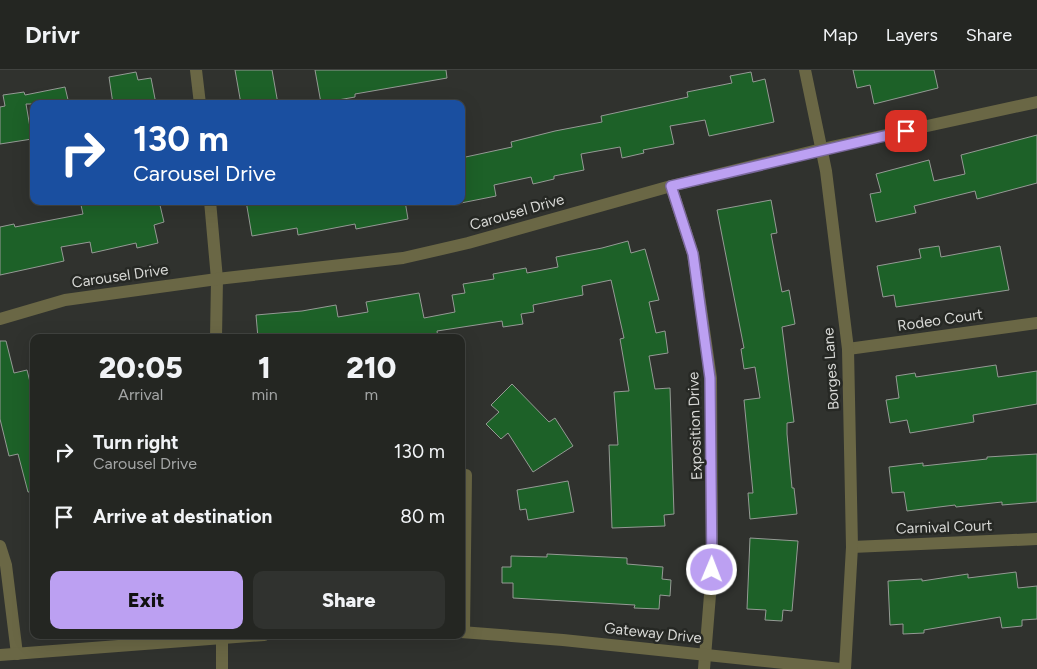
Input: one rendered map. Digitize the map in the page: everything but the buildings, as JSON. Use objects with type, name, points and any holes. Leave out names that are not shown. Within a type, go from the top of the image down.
[{"type":"street","points":[[196,70],[200,100]]},
{"type":"street","name":"Borges Lane","points":[[806,70],[822,149],[848,349],[852,547],[845,669]]},
{"type":"street","name":"Carousel Drive","points":[[0,319],[65,300],[217,279],[403,258],[468,243],[671,186],[822,149],[1037,102]]},
{"type":"street","name":"Exposition Drive","points":[[671,186],[693,254],[710,378],[712,570],[704,669]]},
{"type":"street","points":[[210,205],[217,279],[216,334]]},
{"type":"street","name":"Rodeo Court","points":[[848,349],[1037,323]]},
{"type":"street","points":[[465,514],[466,474]]},
{"type":"street","name":"Carnival Court","points":[[852,547],[1037,539]]},
{"type":"street","points":[[0,546],[6,565],[16,654]]},
{"type":"street","name":"Gateway Drive","points":[[465,632],[563,640],[841,669]]},
{"type":"street","points":[[0,655],[188,639]]},
{"type":"street","points":[[222,639],[222,669]]},
{"type":"route","points":[[712,570],[713,499],[710,378],[693,254],[671,186],[822,149],[906,131]]}]
